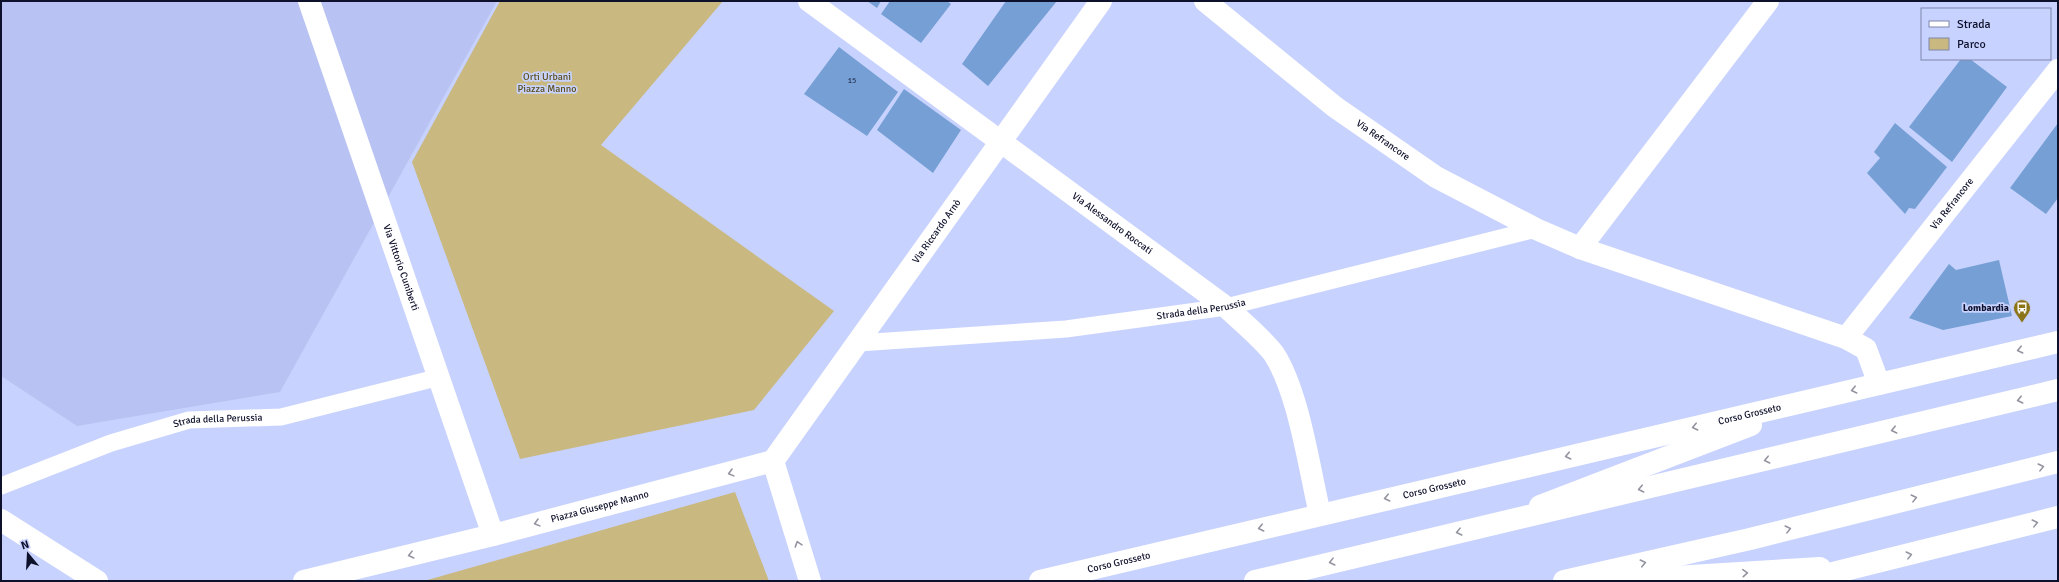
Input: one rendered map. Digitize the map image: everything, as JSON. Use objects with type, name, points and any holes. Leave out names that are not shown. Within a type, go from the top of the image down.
[{"type":"street","name":"Via Vittorio Cuniberti","points":[[308,1],[440,377],[493,535]]},
{"type":"street","name":"Via Alessandro Roccati","points":[[809,1],[1002,141],[1226,307],[1273,353],[1286,379],[1298,419],[1320,514]]},
{"type":"street","name":"Via Riccardo Arnò","points":[[773,462],[1101,1]]},
{"type":"street","name":"Via Refrancore","points":[[1205,1],[1335,107],[1436,177],[1536,229],[1580,248],[1846,338],[1866,349],[1879,384]]},
{"type":"street","points":[[1580,248],[1768,1]]},
{"type":"street","name":"Via Refrancore","points":[[1846,338],[2058,70]]},
{"type":"street","name":"Corso Grosseto","points":[[1040,581],[1320,514],[2058,342]]},
{"type":"street","name":"Corso Grosseto","points":[[1255,581],[1496,522],[2058,390]]},
{"type":"street","name":"Corso Grosseto","points":[[1496,522],[1828,396]]},
{"type":"street","points":[[773,462],[810,581]]},
{"type":"street","name":"Piazza Giuseppe Manno","points":[[304,581],[493,535],[773,462]]},
{"type":"street","points":[[1564,581],[1750,539],[2058,462]]},
{"type":"street","points":[[1801,581],[2058,517]]},
{"type":"street","points":[[1,520],[97,581]]},
{"type":"street","points":[[1608,581],[1871,564]]},
{"type":"lane","name":"Strada della Perussia","points":[[858,343],[1066,329],[1226,307],[1536,229]]},
{"type":"lane","name":"Strada della Perussia","points":[[1,486],[111,443],[189,420],[281,417],[440,377]]},
{"type":"shaded area","points":[[1,1],[497,1],[280,392],[77,426],[1,376]]},
{"type":"green space","name":"Orti Urbani Piazza Manno","points":[[500,1],[723,1],[601,145],[834,311],[754,410],[520,459],[412,162]]},
{"type":"green space","points":[[735,492],[769,581],[424,581]]},
{"type":"building","points":[[867,1],[881,1],[877,8]]},
{"type":"building","points":[[890,1],[947,1],[951,4],[921,43],[881,14]]},
{"type":"building","points":[[1006,1],[1057,1],[988,86],[962,64]]},
{"type":"building","points":[[839,47],[898,92],[867,136],[804,94]]},
{"type":"building","points":[[1960,60],[1971,60],[2007,87],[1952,162],[1909,127]]},
{"type":"building","points":[[904,89],[961,130],[933,173],[877,130]]},
{"type":"building","points":[[1895,123],[1947,167],[1915,209],[1909,208],[1905,214],[1867,173],[1880,158],[1874,152]]},
{"type":"building","points":[[2058,123],[2058,198],[2046,214],[2010,188]]},
{"type":"building","points":[[1999,260],[2012,316],[1943,330],[1909,318],[1949,264],[1956,270]]},
{"type":"place","name":"Lombardia","points":[[2022,323]]}]
